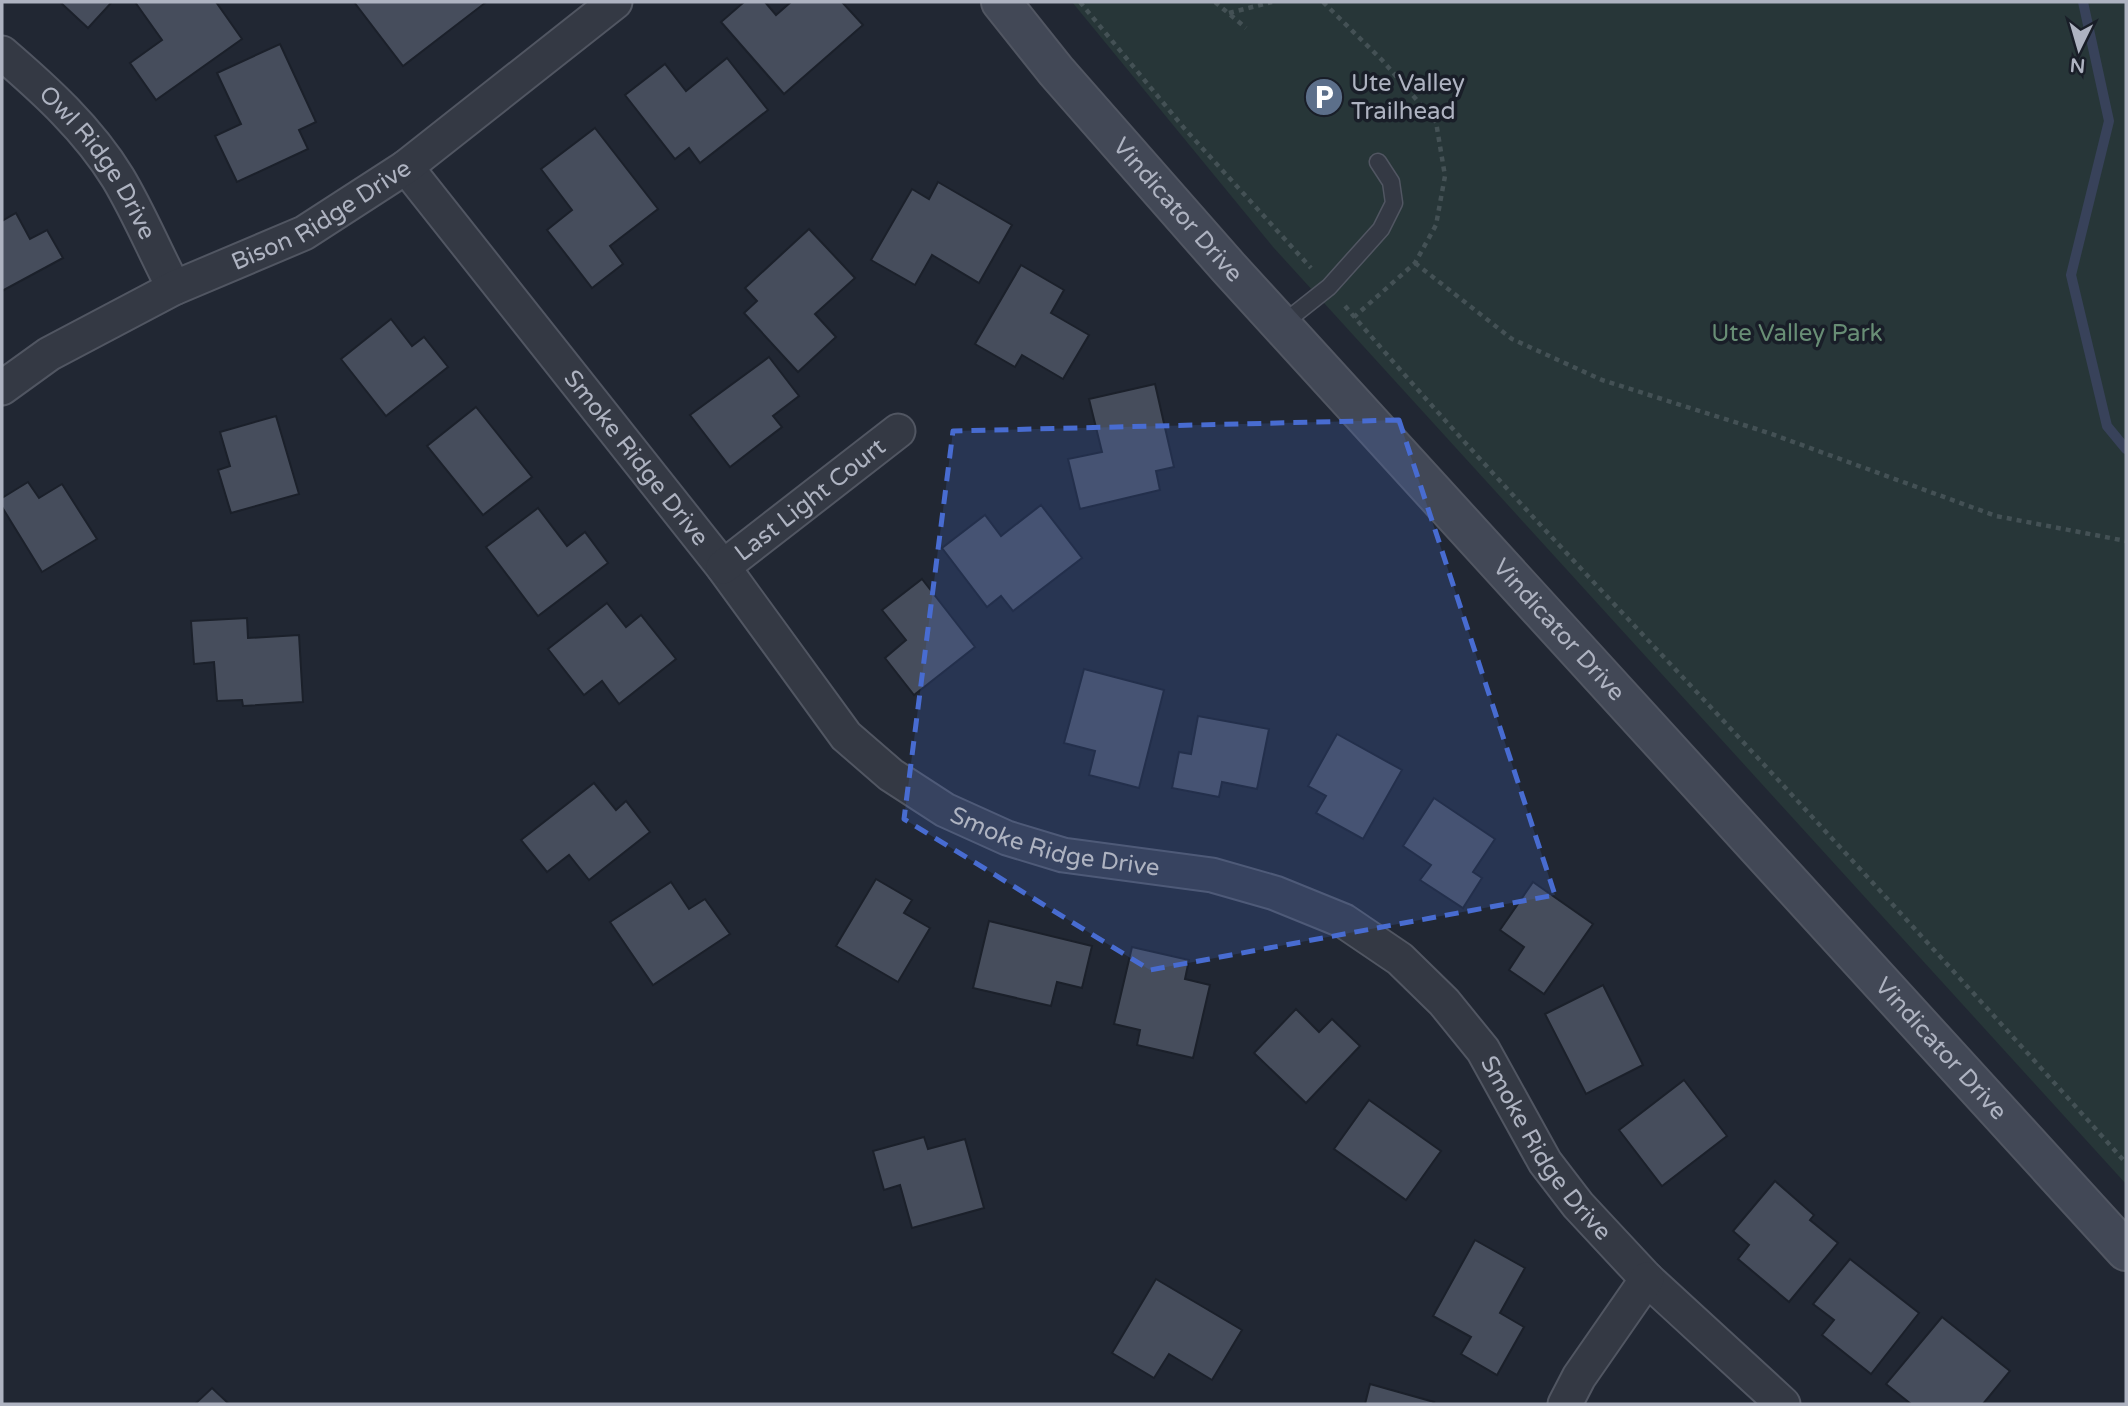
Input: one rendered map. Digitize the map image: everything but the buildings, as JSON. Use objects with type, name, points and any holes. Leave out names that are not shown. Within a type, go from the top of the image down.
[{"type":"main road","name":"Vindicator Drive","points":[[1001,2],[1056,71],[1281,325],[2126,1251]]},
{"type":"street","name":"Bison Ridge Drive","points":[[2,388],[49,354],[174,288],[304,233],[406,167],[602,6]]},
{"type":"street","name":"Owl Ridge Drive","points":[[2,53],[40,85],[81,127],[118,178],[174,288]]},
{"type":"street","name":"Smoke Ridge Drive","points":[[406,167],[723,567],[846,736],[891,775],[945,810],[1006,838],[1063,855],[1212,875],[1275,893],[1344,921],[1400,959],[1444,1002],[1483,1050],[1545,1162],[1578,1205],[1647,1279],[1783,1404]]},
{"type":"street","name":"Last Light Court","points":[[723,567],[898,431]]},
{"type":"street","points":[[1565,1404],[1579,1377],[1647,1279]]},
{"type":"lane","points":[[1281,325],[1329,287],[1381,229],[1394,203],[1391,182],[1378,162]]},
{"type":"path","points":[[1080,2],[1184,128],[1329,287],[1449,427],[1723,721],[2126,1163]]},
{"type":"path","points":[[1216,2],[1247,29]]},
{"type":"path","points":[[1229,13],[1272,2]]},
{"type":"path","points":[[1415,263],[1512,339],[1602,380],[1769,433],[1996,516],[2126,541]]},
{"type":"highlighted area","points":[[1399,420],[1555,895],[1150,970],[904,819],[953,431]]},
{"type":"green space","name":"Ute Valley Park","points":[[1072,2],[2126,2],[2126,1184],[1273,247]]},
{"type":"waterway","points":[[2083,2],[2109,121],[2071,275],[2107,426],[2126,449]]},
{"type":"place","name":"Ute Valley Trailhead","points":[[1324,97]]}]
